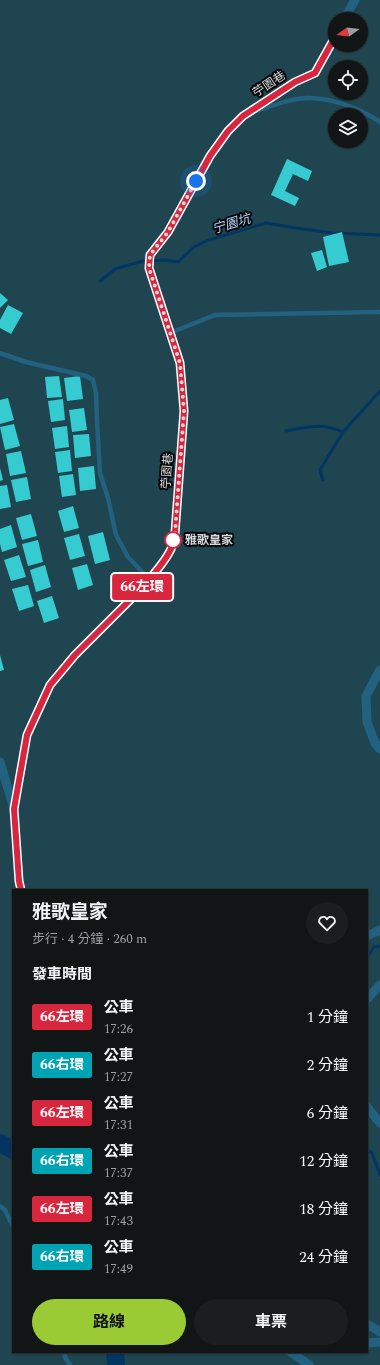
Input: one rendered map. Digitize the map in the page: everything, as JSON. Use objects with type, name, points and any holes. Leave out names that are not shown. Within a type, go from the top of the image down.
[{"type":"street","points":[[348,12],[355,0]]},
{"type":"street","name":"苧園巷","points":[[14,809],[27,735],[50,685],[75,655],[140,590],[172,548],[175,533],[184,411],[180,363],[149,268],[150,255],[168,232],[210,156],[228,131],[243,116],[295,82],[315,73],[328,49]]},
{"type":"street","points":[[380,670],[366,696],[367,722],[375,743],[380,749]]},
{"type":"street","points":[[0,762],[14,809],[21,889]]},
{"type":"street","points":[[368,936],[380,930]]},
{"type":"street","points":[[368,998],[380,985]]},
{"type":"street","points":[[368,1107],[380,1123]]},
{"type":"street","points":[[368,1325],[380,1332]]},
{"type":"street","points":[[368,1343],[380,1342]]},
{"type":"street","points":[[292,1353],[309,1365]]},
{"type":"lane","name":"苧園巷","points":[[243,116],[280,103],[310,97],[364,112],[380,122]]},
{"type":"lane","points":[[170,333],[215,315],[380,312]]},
{"type":"lane","points":[[0,353],[26,362],[86,376],[93,380],[96,393],[100,472],[108,498],[116,535],[128,557],[149,579]]},
{"type":"lane","points":[[0,1206],[5,1210],[12,1225]]},
{"type":"lane","points":[[64,1353],[70,1365]]},
{"type":"shaded area","points":[[0,0],[380,0],[380,1365],[0,1365]]},
{"type":"building","points":[[287,159],[312,171],[308,181],[293,174],[285,191],[299,198],[295,206],[271,195]]},
{"type":"building","points":[[342,232],[349,262],[329,266],[323,237]]},
{"type":"building","points":[[322,250],[327,267],[317,271],[311,253]]},
{"type":"building","points":[[0,293],[8,300],[0,308]]},
{"type":"building","points":[[8,305],[23,313],[11,334],[0,328],[0,320]]},
{"type":"building","points":[[59,376],[62,397],[47,398],[45,377]]},
{"type":"building","points":[[80,376],[83,399],[67,401],[64,378]]},
{"type":"building","points":[[8,398],[14,420],[0,424],[0,400]]},
{"type":"building","points":[[63,399],[65,420],[51,422],[48,401]]},
{"type":"building","points":[[84,408],[87,430],[72,432],[69,410]]},
{"type":"building","points":[[14,424],[20,446],[5,450],[0,427]]},
{"type":"building","points":[[67,426],[69,447],[55,449],[52,428]]},
{"type":"building","points":[[89,434],[91,456],[75,458],[73,435]]},
{"type":"building","points":[[70,450],[72,471],[58,473],[55,452]]},
{"type":"building","points":[[21,451],[26,473],[10,476],[6,454]]},
{"type":"building","points":[[94,466],[96,489],[80,491],[78,468]]},
{"type":"building","points":[[0,468],[3,480],[0,481]]},
{"type":"building","points":[[73,474],[76,495],[62,497],[59,476]]},
{"type":"building","points":[[27,477],[31,499],[16,502],[11,480]]},
{"type":"building","points":[[7,485],[11,507],[0,509],[0,486]]},
{"type":"building","points":[[73,506],[79,528],[64,532],[58,511]]},
{"type":"building","points":[[31,514],[37,536],[22,540],[16,518]]},
{"type":"building","points":[[11,525],[17,547],[2,552],[0,544],[0,529]]},
{"type":"building","points":[[103,532],[110,560],[95,564],[88,536]]},
{"type":"building","points":[[79,534],[85,556],[70,560],[64,538]]},
{"type":"building","points":[[38,540],[43,562],[28,566],[22,544]]},
{"type":"building","points":[[19,555],[26,577],[11,581],[4,560]]},
{"type":"building","points":[[87,564],[93,585],[78,590],[72,568]]},
{"type":"building","points":[[45,565],[51,587],[36,592],[30,570]]},
{"type":"building","points":[[28,585],[34,606],[19,611],[12,589]]},
{"type":"building","points":[[52,596],[59,618],[44,623],[37,601]]},
{"type":"building","points":[[0,655],[4,670],[0,671]]},
{"type":"waterway","name":"宁園坑","points":[[100,281],[115,269],[143,261],[165,260],[178,262],[194,247],[206,241],[266,223],[333,233],[380,235]]},
{"type":"waterway","points":[[323,480],[320,470],[343,432],[380,391]]},
{"type":"waterway","points":[[286,431],[322,426],[343,432]]},
{"type":"waterway","points":[[368,956],[374,947],[380,946]]},
{"type":"waterway","points":[[0,1143],[12,1149]]},
{"type":"waterway","points":[[368,1150],[372,1153],[380,1175]]},
{"type":"waterway","points":[[115,1353],[116,1365]]},
{"type":"bus line","name":"66左環","points":[[21,889],[14,809],[27,735],[50,685],[75,655],[140,590],[172,548],[175,533],[184,411],[180,363],[149,268],[150,255],[168,232],[210,156],[228,131],[243,116],[270,98],[295,82],[315,73],[328,50]]},
{"type":"place","name":"雅歌皇家","points":[[173,540]]},
{"type":"route","points":[[173,540],[175,533],[184,411],[180,363],[149,268],[150,255],[168,232],[196,181]]}]
